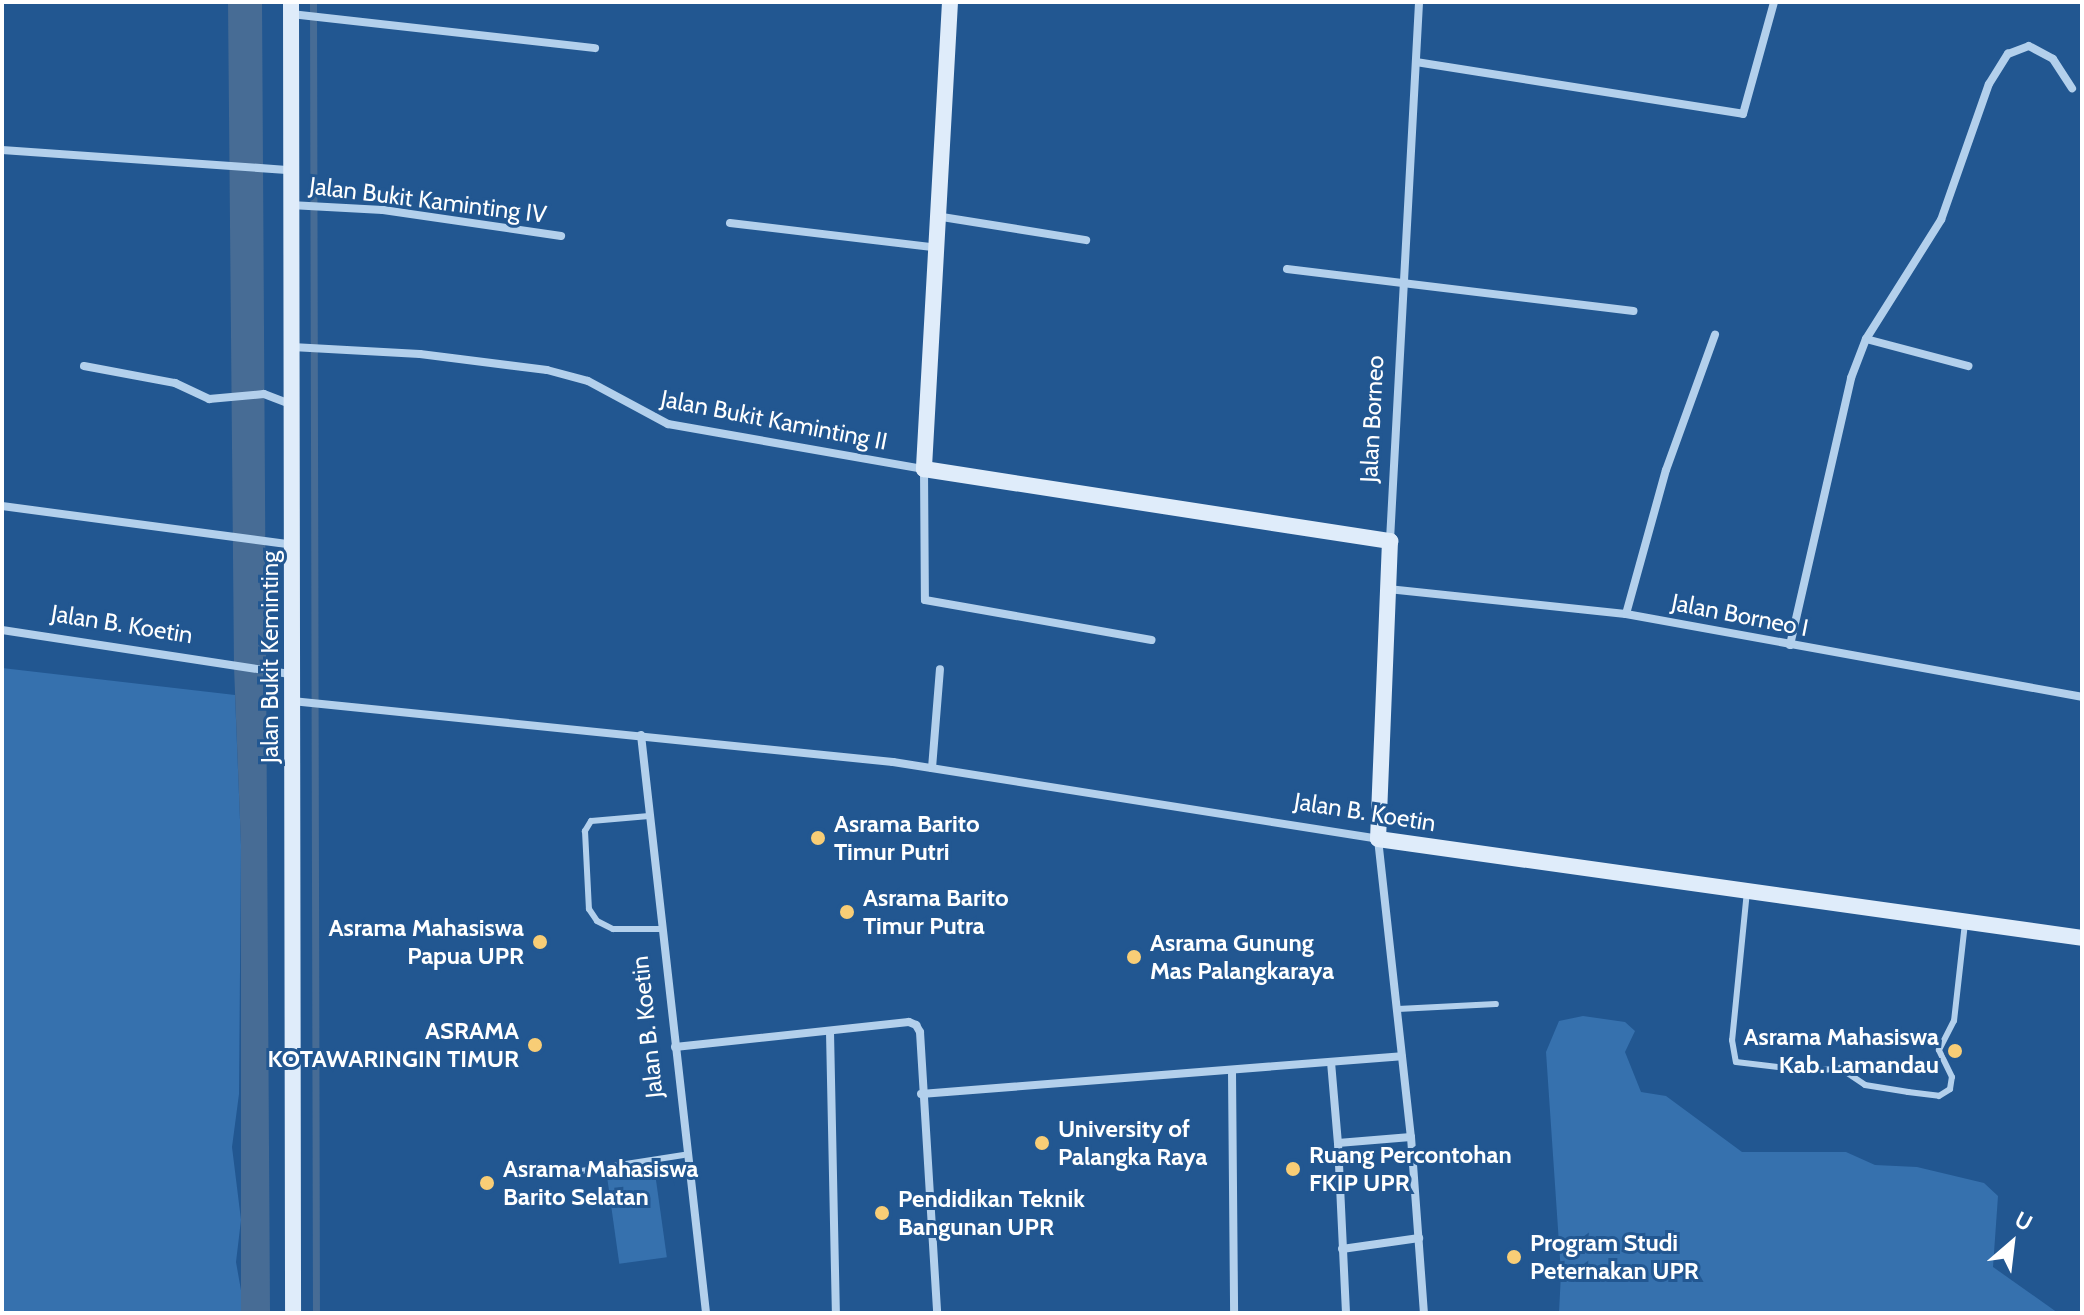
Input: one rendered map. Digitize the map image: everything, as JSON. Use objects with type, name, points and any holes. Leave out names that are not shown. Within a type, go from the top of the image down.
[{"type":"street","points":[[950,2],[942,217],[924,469],[925,600],[1151,640]]},
{"type":"street","name":"Jalan Borneo","points":[[1378,839],[1387,589],[1419,2]]},
{"type":"street","points":[[1416,62],[1743,114],[1774,2]]},
{"type":"street","points":[[291,8],[595,48]]},
{"type":"street","name":"Jalan Bukit Keminting","points":[[291,8],[293,1313]]},
{"type":"street","points":[[1790,645],[1851,378],[1866,339],[1941,220],[1979,106],[2002,61],[2020,48],[2041,50],[2065,70],[2072,88]]},
{"type":"street","points":[[2,150],[290,170]]},
{"type":"street","name":"Jalan Bukit Kaminting IV","points":[[289,205],[383,210],[561,236]]},
{"type":"street","points":[[942,217],[1086,240]]},
{"type":"street","points":[[730,223],[940,248]]},
{"type":"street","points":[[1287,269],[1403,279],[1633,311]]},
{"type":"street","points":[[1626,614],[1666,470],[1715,335]]},
{"type":"street","points":[[1866,339],[1968,366]]},
{"type":"street","name":"Jalan Bukit Kaminting II","points":[[292,347],[420,354],[547,370],[588,381],[668,424],[924,469]]},
{"type":"street","points":[[84,366],[175,383],[209,399],[234,393],[264,394],[293,405]]},
{"type":"street","points":[[924,469],[1390,541]]},
{"type":"street","points":[[2,506],[265,544],[294,545]]},
{"type":"street","name":"Jalan Borneo I","points":[[1387,589],[1626,614],[2082,697]]},
{"type":"street","name":"Jalan B. Koetin","points":[[2,630],[290,674]]},
{"type":"street","points":[[932,768],[940,669]]},
{"type":"street","name":"Jalan B. Koetin","points":[[292,701],[641,735],[932,768],[1378,839],[2082,938]]},
{"type":"street","name":"Jalan B. Koetin","points":[[641,735],[684,1155],[706,1313]]},
{"type":"street","points":[[1378,839],[1411,1137],[1424,1313]]},
{"type":"street","points":[[675,1047],[909,1022],[916,1025],[920,1032],[921,1094],[937,1313]]},
{"type":"street","points":[[830,1032],[836,1313]]},
{"type":"street","points":[[921,1094],[1232,1072],[1402,1056]]},
{"type":"street","points":[[1331,1062],[1346,1313]]},
{"type":"street","points":[[1232,1072],[1234,1313]]},
{"type":"street","points":[[1338,1143],[1411,1137]]},
{"type":"street","points":[[1342,1249],[1419,1238]]},
{"type":"lane","points":[[649,816],[591,821],[585,852],[589,909],[597,921],[613,929],[660,929]]},
{"type":"lane","points":[[1747,891],[1732,1040],[1736,1062],[1813,1071],[1840,1068],[1865,1085],[1908,1092],[1939,1096],[1950,1089],[1952,1077],[1939,1050],[1954,1021],[1965,921]]},
{"type":"lane","points":[[1398,1009],[1496,1004]]},
{"type":"lane","points":[[562,1174],[684,1155]]},
{"type":"shaded area","points":[[228,2],[262,2],[270,1313],[241,1313],[241,845],[234,667]]},
{"type":"shaded area","points":[[2,668],[235,695],[241,845],[239,1094],[232,1147],[241,1220],[236,1262],[245,1313],[2,1313]]},
{"type":"shaded area","points":[[1583,1016],[1625,1022],[1635,1031],[1625,1052],[1641,1092],[1666,1096],[1742,1152],[1846,1152],[1875,1165],[1917,1167],[1984,1183],[1998,1196],[1993,1267],[2058,1313],[1559,1313],[1561,1273],[1546,1052],[1559,1021]]},
{"type":"shaded area","points":[[655,1173],[667,1257],[619,1264],[607,1180]]},
{"type":"waterway","points":[[313,2],[316,1313]]},
{"type":"place","name":"Asrama Barito Timur Putri","points":[[818,838]]},
{"type":"place","name":"Asrama Barito Timur Putra","points":[[847,912]]},
{"type":"place","name":"Asrama Mahasiswa Papua UPR","points":[[540,942]]},
{"type":"place","name":"Asrama Gunung Mas Palangkaraya","points":[[1134,957]]},
{"type":"place","name":"ASRAMA KOTAWARINGIN TIMUR","points":[[535,1045]]},
{"type":"place","name":"Asrama Mahasiswa Kab. Lamandau","points":[[1955,1051]]},
{"type":"place","name":"University of Palangka Raya","points":[[1042,1143]]},
{"type":"place","name":"Ruang Percontohan FKIP UPR","points":[[1293,1169]]},
{"type":"place","name":"Asrama Mahasiswa Barito Selatan","points":[[487,1183]]},
{"type":"place","name":"Pendidikan Teknik Bangunan UPR","points":[[882,1213]]},
{"type":"place","name":"Program Studi Peternakan UPR","points":[[1514,1257]]}]
